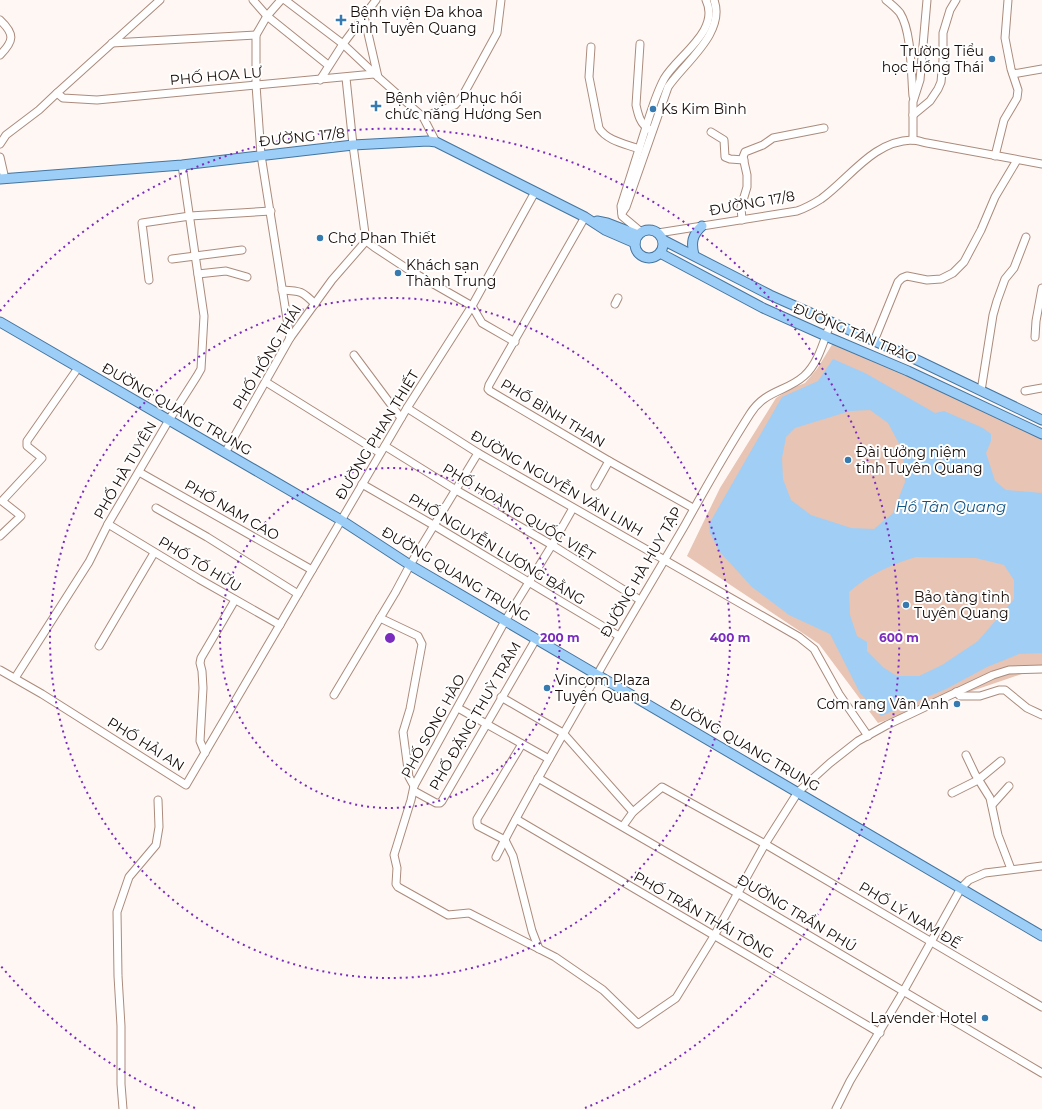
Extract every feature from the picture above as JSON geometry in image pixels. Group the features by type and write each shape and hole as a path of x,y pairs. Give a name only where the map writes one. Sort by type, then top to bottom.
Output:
{"main road":[{"name":"ĐƯỜNG 17/8","path":"3,179 182,165 261,155 353,146 409,141 428,141 436,142 588,219 607,223 638,237"},
{"path":"694,256 692,247 693,237 702,226"},
{"path":"650,230 660,236 662,249 660,253 652,257 643,256 638,252 638,237 650,230"},
{"name":"ĐƯỜNG TÂN TRÀO","path":"660,236 694,256 770,295 874,341 1042,420"},
{"name":"ĐƯỜNG TÂN TRÀO","path":"660,253 763,308 908,371 1042,434"},
{"name":"ĐƯỜNG QUANG TRUNG","path":"0,322 341,520 410,564 505,621 1042,936"}],"street":[{"path":"0,144 6,135 58,95 112,43 160,0"},
{"path":"253,0 267,16 328,65"},
{"path":"281,0 267,16 256,35 256,85 261,155 290,338"},
{"path":"285,0 342,44 423,117 436,142"},
{"path":"320,80 342,44 376,0"},
{"path":"423,117 455,105 462,97 497,33 501,0"},
{"path":"622,213 626,207 649,129 653,106 664,79 704,31 709,9 706,0"},
{"path":"638,237 622,216 621,206 639,149 668,87 673,79 706,41 714,26 716,13 714,0"},
{"path":"886,0 896,7 901,14 910,50 913,102 913,140"},
{"path":"913,102 920,80 927,0"},
{"path":"913,115 930,101 941,82 943,60 942,33 950,10 956,0"},
{"path":"995,156 1004,120 1017,98 1018,90 1008,56 1005,38 1005,19 1008,0"},
{"path":"364,16 376,76"},
{"path":"0,20 10,30 11,37 8,47 0,55"},
{"path":"112,43 256,35"},
{"path":"640,44 636,105 638,115 649,129"},
{"path":"591,47 589,77 599,128 602,134 607,137 639,149"},
{"path":"1013,74 1042,69"},
{"name":"PHỐ HOA LƯ","path":"58,95 63,98 97,100 256,85 376,76"},
{"path":"346,78 353,146 366,240 384,254 472,306 482,323 515,342"},
{"path":"742,220 741,203 747,187 748,175 744,160 745,152 763,145 773,138 824,128"},
{"path":"711,132 724,140 725,157 730,160 744,160"},
{"name":"ĐƯỜNG 17/8","path":"660,236 702,226 797,211 822,198 874,154 899,142 913,140 1042,164"},
{"path":"0,157 3,179"},
{"path":"874,341 898,282 902,278 907,276 927,280 941,279 953,273 964,262 981,230 995,196 1017,160"},
{"name":"PHỐ HÀ TUYÊN","path":"15,678 81,575 108,524 200,369 204,316 182,165"},
{"name":"ĐƯỜNG PHAN THIẾT","path":"241,691 407,408 472,306 535,192"},
{"path":"150,280 142,223 190,216 271,211"},
{"name":"PHỐ BÌNH THAN","path":"588,219 488,389 609,461 693,508"},
{"path":"981,391 995,308 1005,279 1014,268 1026,237"},
{"name":"PHỐ HỒNG THÁI","path":"225,452 290,338 332,280 366,240"},
{"path":"172,259 242,250"},
{"path":"198,274 226,271 247,277"},
{"path":"1035,337 1036,321 1042,288"},
{"path":"282,290 299,291 306,294 315,304"},
{"name":"ĐƯỜNG HÀ HUY TẬP","path":"496,857 563,733 693,508 752,411 766,396 804,376 811,369 817,358 831,322"},
{"path":"354,355 401,418"},
{"path":"0,536 21,516 2,501 42,458 27,446 27,441 78,368"},
{"path":"266,382 380,454"},
{"path":"1025,391 1042,388"},
{"name":"ĐƯỜNG NGUYỄN VĂN LINH","path":"407,408 478,453 800,637 814,649 839,694 868,736"},
{"name":"PHỐ HOÀNG QUỐC VIỆT","path":"385,446 456,490 552,545 640,600"},
{"path":"334,695 410,564 435,526 478,453"},
{"path":"594,486 609,461"},
{"name":"PHỐ NAM CAO","path":"139,472 312,570"},
{"name":"PHỐ NGUYỄN LƯƠNG BẰNG","path":"362,484 619,636"},
{"path":"156,508 208,537 298,594"},
{"name":"PHỐ SONG HÀO","path":"573,508 530,582 505,621 414,788 394,855 397,868 396,884 448,915 469,913 555,957 603,990 638,1024 676,998 714,936"},
{"name":"PHỐ TỐ HỮU","path":"108,524 154,553 280,625"},
{"path":"99,646 154,553"},
{"path":"205,753 200,741 203,677 200,663 201,658 235,600"},
{"path":"380,618 418,636 422,644 413,696 403,732 409,777 414,788"},
{"name":"PHỐ ĐẶNG THUỲ TRÂM","path":"414,788 436,803 440,803 442,801 536,639"},
{"path":"714,936 765,844 798,792 833,761 858,741 887,725 993,674 1020,669 1042,669"},
{"name":"PHỐ HẢI AN","path":"0,670 42,694 186,785 241,691"},
{"path":"956,692 960,696 980,696 999,690 1004,690 1027,708 1042,714"},
{"path":"501,697 563,733 633,812 623,826"},
{"path":"458,708 549,759"},
{"path":"522,744 477,819 477,823 478,826 505,840 513,856 532,931 539,949"},
{"path":"966,755 972,770 988,793 998,835 1011,869"},
{"path":"952,793 978,780 1001,761"},
{"name":"ĐƯỜNG TRẦN PHÚ","path":"538,778 623,826 1042,1073"},
{"path":"992,805 1009,786"},
{"name":"PHỐ LÝ NAM ĐẾ","path":"633,812 662,787 765,844 1042,1007"},
{"path":"123,1109 121,1084 121,1021 118,976 117,912 129,877 156,845 160,827 158,800"},
{"name":"PHỐ TRẦN THÁI TÔNG","path":"516,819 880,1033"},
{"path":"836,1109 850,1081 904,992 961,888 969,880 978,875 1011,869 1042,866"}],"shaded area":[{"path":"833,343 1027,427 1042,436 1042,667 878,723 819,644 687,556 720,488 776,398 790,389 805,383 817,369"}],"water":[{"name":"Hồ Tân Quang","path":"833,359 865,373 935,413 944,411 983,428 991,434 991,441 986,453 995,481 1006,490 1042,493 1042,653 1019,654 987,667 946,689 881,716 860,693 830,634 789,615 752,587 719,551 710,533 709,524 782,397 818,381","holes":["870,410 888,423 903,451 905,482 893,513 874,529 851,528 811,515 791,500 783,479 782,458 786,437 795,428 850,411","916,557 976,558 1004,565 1014,580 1014,599 978,641 942,665 919,676 897,676 884,668 867,651 867,642 857,636 850,615 849,592 864,580 881,571"]}],"place":[{"name":"Bệnh viện Đa khoa tỉnh Tuyên Quang","path":"341,20"},
{"name":"Trường Tiểu học Hồng Thái","path":"992,59"},
{"name":"Bệnh viện Phục hồi chức năng Hương Sen","path":"376,106"},
{"name":"Ks Kim Bình","path":"653,109"},
{"name":"Chợ Phan Thiết","path":"320,238"},
{"name":"Khách sạn Thành Trung","path":"398,273"},
{"name":"Đài tưởng niệm tỉnh Tuyên Quang","path":"848,460"},
{"name":"Bảo tàng tỉnh Tuyên Quang","path":"906,605"},
{"name":"Vincom Plaza Tuyên Quang","path":"547,688"},
{"name":"Cơm rang Vân Anh","path":"957,704"},
{"name":"Lavender Hotel","path":"985,1018"}]}
